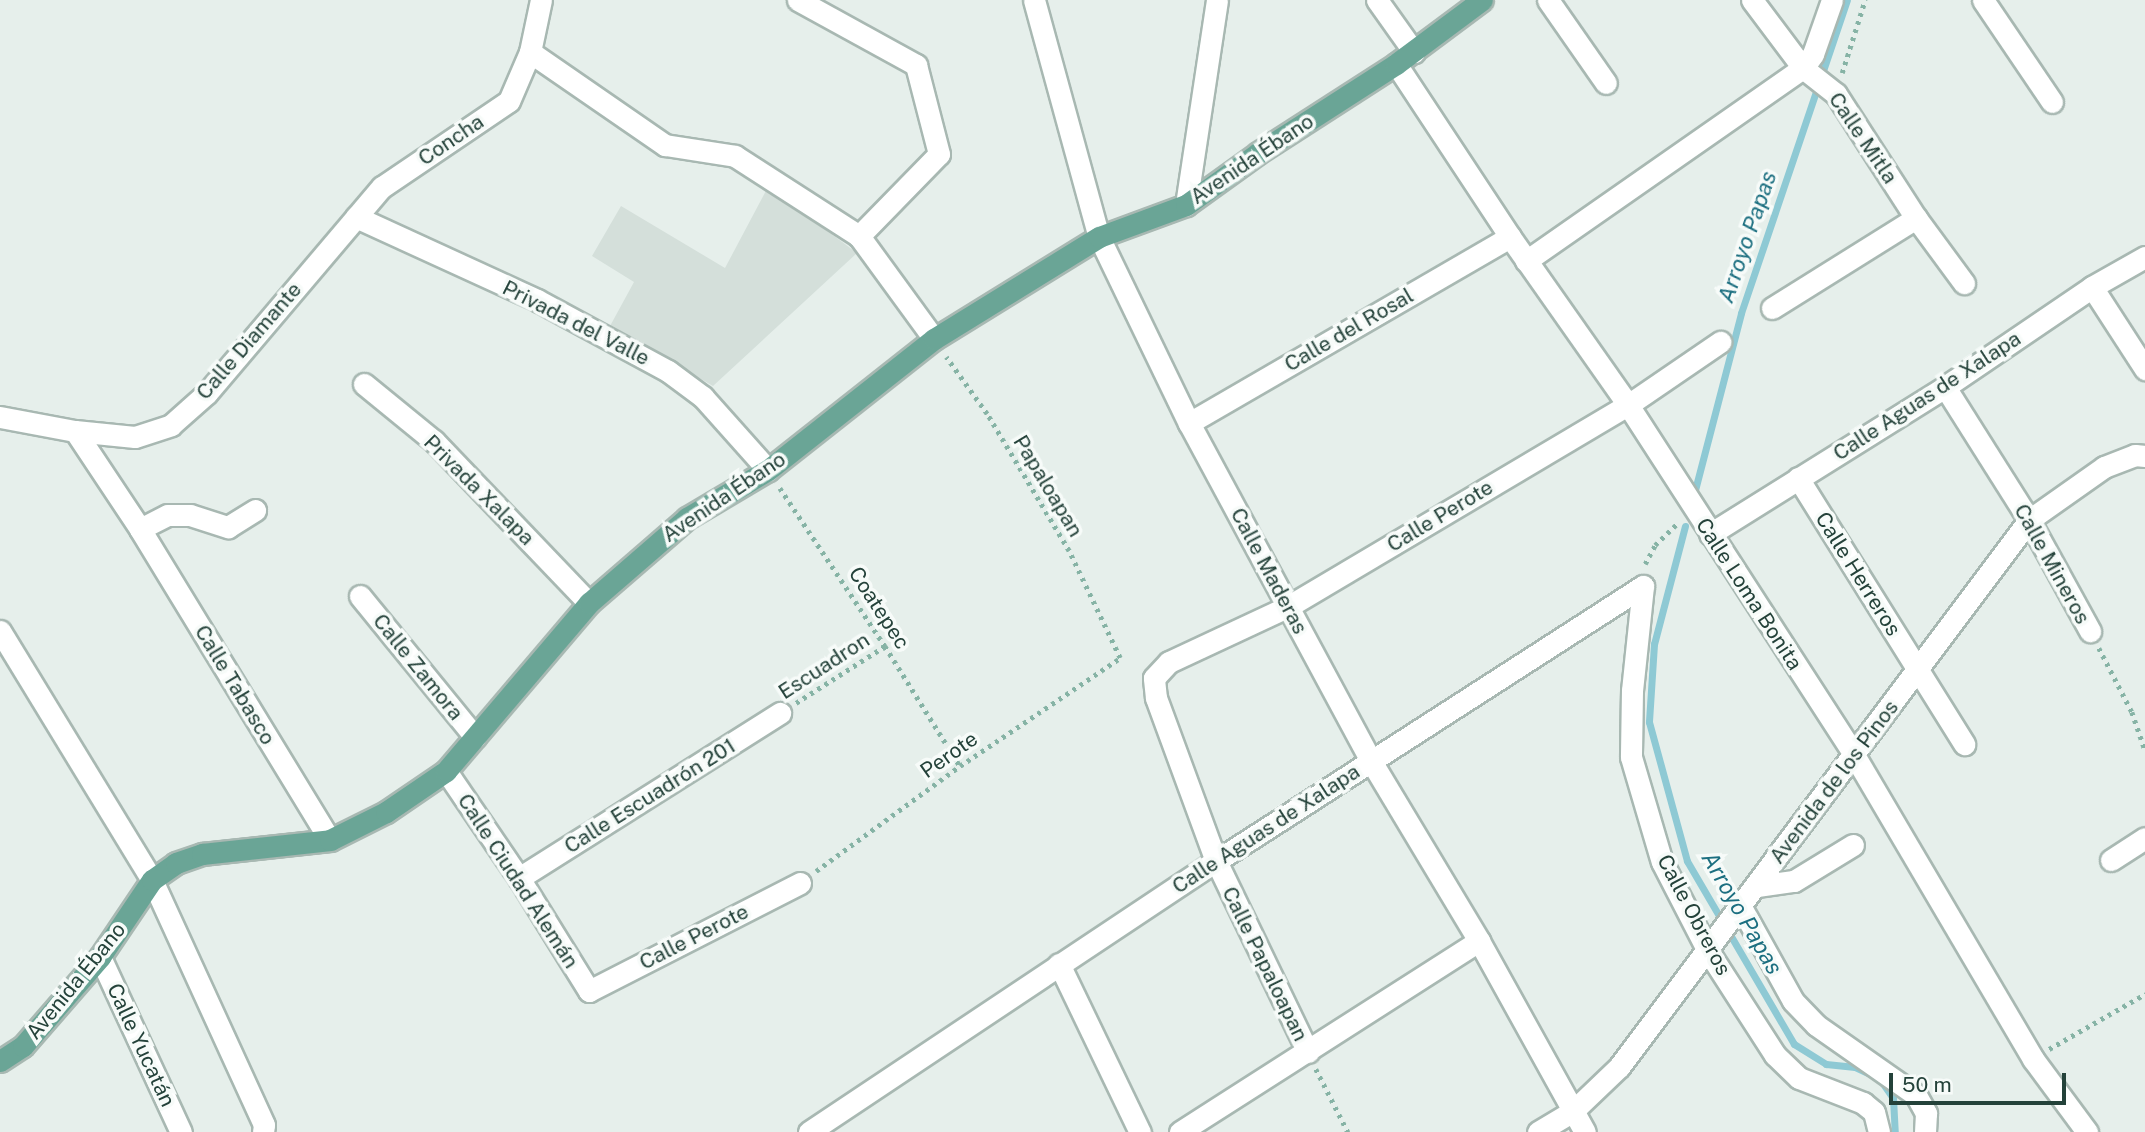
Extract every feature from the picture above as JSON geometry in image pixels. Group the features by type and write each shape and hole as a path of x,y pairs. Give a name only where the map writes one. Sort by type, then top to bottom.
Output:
{"main road":[{"name":"Avenida Ébano","path":"0,1060 23,1046 100,957 152,880 176,863 202,854 330,840 386,812 446,771 589,603 687,518 768,470 934,339 1099,237 1186,205 1258,153 1405,58 1482,0"}],"street":[{"name":"Concha","path":"356,218 382,187 509,101 530,52 541,0"},
{"path":"798,0 916,65 923,90 939,154 859,236"},
{"name":"Calle Maderas","path":"1034,0 1099,237 1189,423 1371,761 1479,941 1585,1132"},
{"path":"1186,205 1217,0"},
{"name":"Calle Loma Bonita","path":"1377,0 1405,58 1510,237 1628,405 1854,755 2033,1059 2087,1132"},
{"path":"1548,0 1606,83"},
{"name":"Calle Mitla","path":"1752,0 1820,81 1964,284"},
{"path":"1527,261 1820,81 1813,54 1832,0"},
{"path":"1983,0 2052,102"},
{"path":"530,52 665,145 735,156 859,236 934,339"},
{"name":"Calle Diamante","path":"0,417 75,431 135,437 171,425 207,393 356,218"},
{"name":"Privada del Valle","path":"356,218 537,300 668,371 704,397 768,470"},
{"path":"1772,308 1916,218"},
{"name":"Calle del Rosal","path":"1189,423 1510,237"},
{"name":"Calle Aguas de Xalapa","path":"1710,534 1945,387 2092,287 2145,257"},
{"path":"2092,287 2145,369"},
{"name":"Calle Perote","path":"1154,678 1169,662 1289,606 1628,405 1720,342"},
{"name":"Privada Xalapa","path":"364,384 434,442 589,603"},
{"name":"Calle Mineros","path":"1945,387 2029,520 2090,631"},
{"name":"Calle Tabasco","path":"75,431 140,529 330,840"},
{"name":"Avenida de los Pinos","path":"1538,1132 1573,1111 1619,1067 2029,520 2104,467 2135,455 2145,456"},
{"name":"Calle Herreros","path":"1798,478 1964,744"},
{"path":"140,529 168,515 190,515 228,527 255,510"},
{"name":"Calle Aguas de Xalapa","path":"809,1132 1216,861 1643,586"},
{"name":"Calle Obreros","path":"1643,586 1632,690 1631,757 1662,862 1775,1055 1800,1077 1863,1103 1874,1112 1879,1132"},
{"name":"Calle Zamora","path":"360,596 475,737"},
{"path":"1,634 152,880 264,1129"},
{"name":"Calle Papaloapan","path":"1154,678 1156,698 1216,861 1308,1052"},
{"name":"Calle Escuadrón 201","path":"519,878 780,713"},
{"name":"Calle Ciudad Alemán","path":"446,771 519,878 589,992"},
{"path":"2112,860 2145,838"},
{"path":"1757,886 1794,881 1853,845"},
{"name":"Calle Perote","path":"589,992 800,883"},
{"path":"1736,913 1793,1001 1815,1026 1916,1095 1926,1113 1925,1132"},
{"path":"1180,1132 1479,941"},
{"name":"Calle Yucatán","path":"100,957 181,1132"},
{"path":"1059,964 1140,1132"}],"path":[{"path":"1820,81 1865,0"},
{"name":"Papaloapan","path":"934,339 987,414 1069,551 1120,658"},
{"name":"Coatepec","path":"768,470 885,646 960,766"},
{"path":"1643,586 1644,566 1655,545 1676,528 1689,501"},
{"name":"Calle Mineros","path":"2090,631 2132,712 2145,749"},
{"name":"Escuadron","path":"780,713 885,646"},
{"name":"Perote","path":"800,883 960,766 1120,658"},
{"path":"2033,1059 2145,994"},
{"path":"1308,1052 1348,1132"}],"shaded area":[{"path":"768,187 857,253 713,386 610,326 634,282 592,256 621,206 725,268"}],"waterway":[{"name":"Arroyo Papas","path":"1695,490 1741,313 1847,0"},
{"name":"Arroyo Papas","path":"1685,526 1654,644 1649,722 1687,861 1794,1044 1826,1064 1855,1067 1879,1078 1893,1098 1895,1132"}]}
